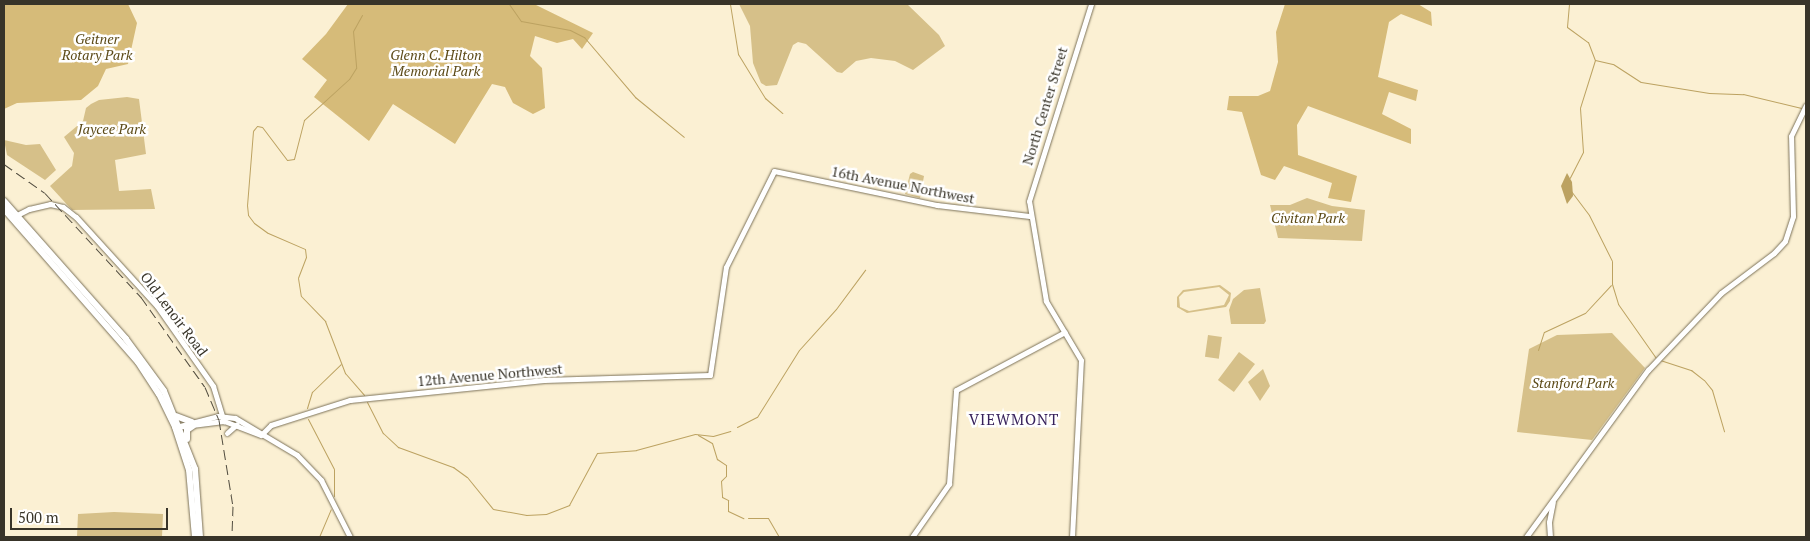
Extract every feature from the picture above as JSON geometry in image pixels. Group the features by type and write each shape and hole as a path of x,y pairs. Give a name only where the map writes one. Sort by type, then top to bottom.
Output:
{"highway":[{"path":"4,201 14,217 138,362 179,427 188,445"},
{"path":"4,209 14,217 143,360 176,416 190,475 195,537"},
{"path":"176,416 193,424 186,433 198,492 200,537"}],"main road":[{"name":"North Center Street","path":"1072,537 1082,377 1081,360 1045,298 1029,216 1033,183 1091,4"},
{"path":"1526,537 1658,359 1725,290 1774,253 1785,241 1794,216 1790,143 1795,123 1806,105"},
{"name":"16th Avenue Northwest","path":"710,376 726,267 774,171 936,205 1029,216"},
{"name":"Old Lenoir Road","path":"14,217 43,205 60,206 76,217 150,296 212,386 224,419"},
{"path":"912,537 949,484 956,390 1065,332"},
{"name":"12th Avenue Northwest","path":"254,428 277,423 333,404 357,400 588,377 710,376"},
{"path":"224,419 240,424 297,455 314,470 350,537"},
{"path":"179,427 224,419 240,420 254,428 262,436"},
{"name":"12th Avenue Northwest","path":"262,436 277,423"},
{"path":"227,433 232,426 240,424"},
{"path":"1550,537 1549,522 1553,502"}],"green space":[{"name":"Geitner Rotary Park","path":"4,4 128,4 137,23 128,64 106,69 98,86 81,100 17,103 4,109"},
{"name":"Glenn C. Hilton Memorial Park","path":"348,4 534,4 593,33 582,49 573,39 557,43 535,36 530,56 542,68 545,108 533,114 513,103 505,87 492,84 455,144 393,104 369,141 314,97 327,80 302,59 326,34"},
{"path":"739,4 907,4 939,35 945,46 913,70 895,61 871,58 856,61 842,73 837,72 806,44 798,42 793,45 777,85 766,86 761,83 753,63 750,26"},
{"path":"1285,4 1418,4 1431,12 1432,26 1401,14 1389,22 1378,77 1418,90 1416,101 1389,92 1382,114 1411,129 1411,144 1308,106 1297,125 1298,155 1357,176 1351,202 1328,198 1332,183 1284,166 1275,180 1261,175 1242,112 1227,110 1229,96 1258,96 1270,91 1278,62 1276,32"},
{"name":"Jaycee Park","path":"127,97 139,99 146,154 115,160 119,191 151,189 155,209 72,210 50,186 72,166 74,153 64,137 83,121 86,108 91,104 99,100"},
{"path":"4,140 26,145 40,144 56,170 45,180 7,155"},
{"path":"913,172 924,176 920,198 905,194 910,174"},
{"name":"Civitan Park","path":"1307,198 1332,206 1365,210 1362,241 1278,238 1270,205 1290,205"},
{"path":"1220,285 1231,293 1230,301 1226,307 1187,313 1177,307 1177,297 1183,290","holes":["1219,287 1229,295 1224,305 1189,311 1180,307 1179,297 1184,292"]},
{"path":"1260,288 1266,321 1264,324 1231,324 1229,310 1233,299 1244,290"},
{"name":"Stanford Park","path":"1612,333 1645,368 1592,440 1517,432 1529,349 1557,335"},
{"path":"1208,335 1222,337 1219,359 1205,357"},
{"path":"1239,352 1255,364 1234,392 1218,380"},
{"path":"1263,369 1270,386 1260,401 1248,382"},
{"path":"114,512 163,514 162,537 77,537 78,514"}],"shaded area":[{"path":"1567,173 1572,182 1573,196 1567,204 1561,186"}],"waterway":[{"path":"509,4 521,21 570,30 584,37 635,97 684,137"},
{"path":"730,4 738,54 765,98 782,113"},
{"path":"1569,4 1567,27 1588,42 1595,60 1580,108 1583,152 1570,178"},
{"path":"362,15 353,31 356,68 349,79 304,120 294,159 287,160 262,127 257,126 253,131 247,205 248,215 254,223 268,233 305,249 306,257 298,278 301,296 325,321 345,373 364,395"},
{"path":"1595,60 1613,64 1641,82 1709,93 1743,94 1801,108"},
{"path":"1571,191 1589,215 1612,261 1612,284 1618,304 1656,358"},
{"path":"737,427 757,417 799,350 836,309 865,270"},
{"path":"1538,350 1544,332 1585,313 1611,285"},
{"path":"1660,360 1691,370 1704,380 1712,390 1724,431"},
{"path":"307,408 312,392 341,364"},
{"path":"367,402 383,433 398,447 453,467 467,477 493,509 526,515 546,514 569,505 597,453 636,450 695,434 713,436 730,431"},
{"path":"308,419 334,469 334,496"},
{"path":"698,435 712,443 717,459 726,465 726,476 721,481 722,497 728,500 728,511 743,518"},
{"path":"319,537 331,509"},
{"path":"748,518 768,518 779,537"}],"railway":[{"path":"4,164 45,193 141,297 205,387 219,420 233,506 232,537"}],"district":[{"name":"VIEWMONT","path":"1014,420"}]}
